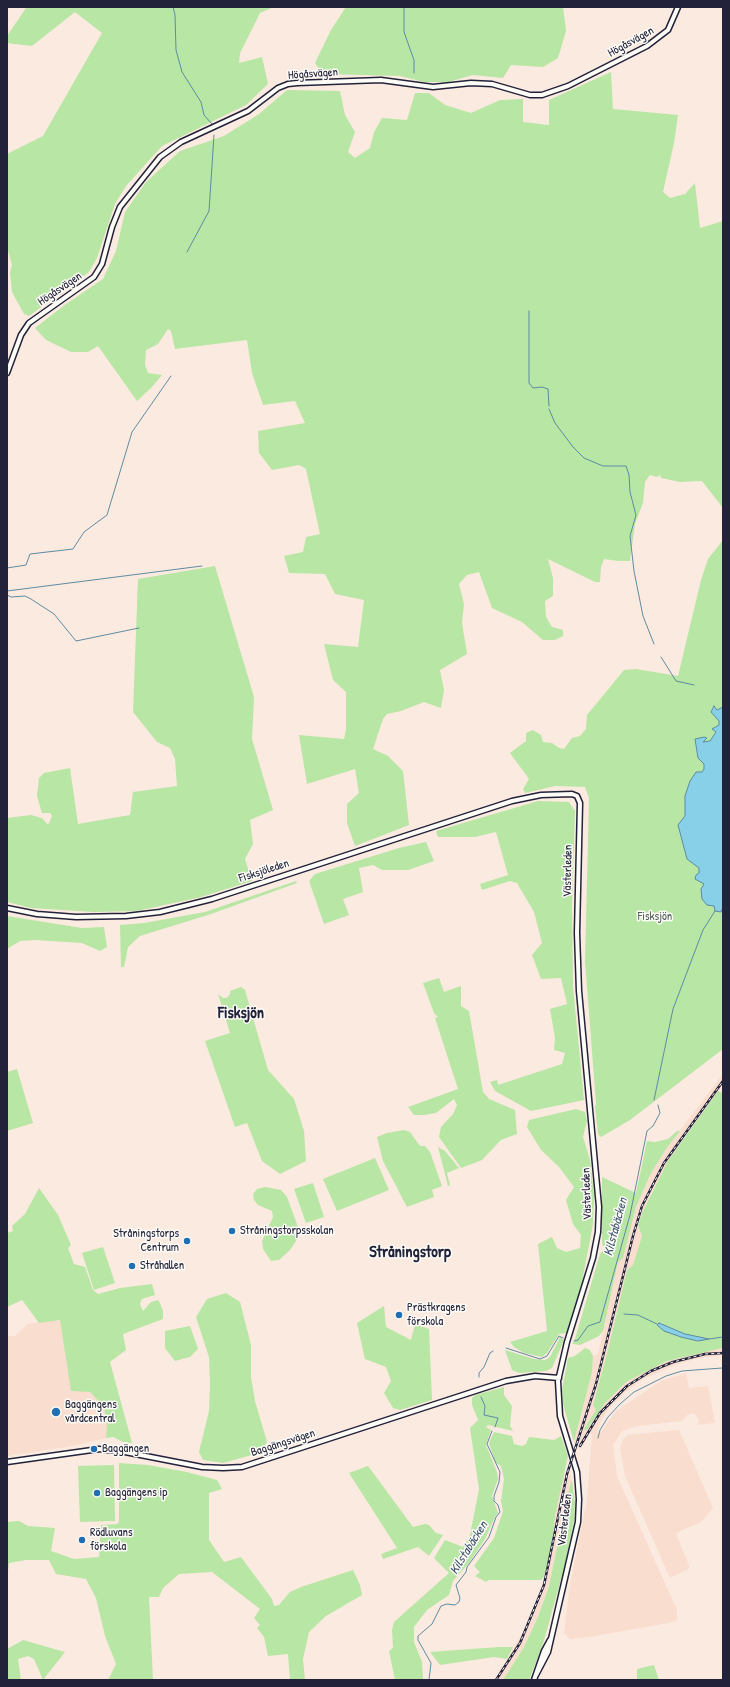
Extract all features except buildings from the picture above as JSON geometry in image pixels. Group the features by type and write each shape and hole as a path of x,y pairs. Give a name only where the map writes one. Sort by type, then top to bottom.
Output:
{"street":[{"name":"Högåsvägen","path":"7,373 21,335 29,323 94,277 102,264 112,227 120,207 160,157 181,142 248,111 278,88 292,84 381,80 433,87 471,83 492,84 530,95 542,96 568,86 656,40 668,30 678,7"},
{"name":"Västerleden","path":"520,799 541,795 572,794 577,796 580,804 577,914 578,975 599,1207 593,1258 567,1342 559,1378 558,1404 576,1463 579,1499 578,1522 548,1652 535,1678"},
{"name":"Fisksjöleden","path":"7,908 53,916 97,918 137,915 176,908 520,799"},
{"name":"Baggängsvägen","path":"7,1462 99,1449 125,1452 202,1467 237,1467 262,1461 506,1381 535,1376 559,1378"}],"shaded area":[{"path":"723,1074 723,1085 684,1137 650,1195 638,1225 642,1236 633,1265 627,1270 593,1405 596,1410 584,1429 586,1430 605,1403 626,1382 667,1361 723,1348 723,1355 695,1359 677,1364 643,1379 624,1393 609,1408 600,1423 597,1433 600,1433 616,1411 661,1381 686,1373 689,1388 708,1386 715,1423 697,1425 699,1421 697,1416 693,1413 688,1414 682,1421 637,1426 622,1431 613,1445 617,1476 677,1610 677,1620 674,1622 570,1639 564,1633 570,1585 587,1500 592,1435 590,1433 583,1445 574,1442 592,1372 593,1356 598,1354 618,1262 636,1207 650,1175 666,1149"},
{"path":"61,1320 71,1390 90,1392 104,1407 107,1426 106,1438 73,1446 7,1456 7,1336 15,1336 27,1324"},
{"path":"679,1430 713,1508 701,1522 676,1534 690,1568 670,1578 625,1476 620,1448 622,1441 627,1435"},
{"path":"563,1474 571,1476 571,1481 549,1586 538,1617 524,1647 503,1680 495,1680 525,1629 542,1586 553,1539 555,1516"}],"green space":[{"path":"24,7 274,7 260,13 240,53 239,63 262,57 268,84 246,105 162,146 126,186 115,204 97,258 89,272 29,316 24,314 12,292 10,272 12,265 7,247 7,154 43,136 102,33 75,12 32,46 7,43 7,36 26,8"},
{"path":"346,7 563,7 566,31 558,58 543,67 511,65 503,78 473,75 448,82 424,82 400,76 322,74 315,63 331,30"},
{"path":"611,72 613,109 678,115 674,143 663,192 670,198 685,194 695,183 700,228 723,221 723,508 702,481 680,482 661,478 660,475 657,477 650,475 645,482 643,503 635,524 630,561 604,559 601,567 600,582 595,582 548,559 553,578 553,596 545,601 546,617 552,627 563,630 563,636 555,640 543,640 522,622 492,608 479,572 467,575 459,584 464,604 462,623 467,654 440,670 444,690 441,708 424,702 401,711 387,714 383,719 373,749 388,756 403,771 409,825 355,846 347,823 347,804 359,793 355,769 307,784 299,735 344,739 346,729 346,692 333,680 324,644 358,647 364,600 335,594 325,574 289,573 284,556 303,552 306,537 320,534 306,469 299,465 272,470 259,453 258,431 305,423 295,401 263,405 252,373 247,340 175,349 171,331 168,329 158,344 146,350 145,365 148,373 162,375 137,401 98,346 88,352 71,352 46,340 35,328 66,304 103,279 116,251 125,212 146,182 180,151 224,136 259,114 287,90 340,91 345,115 355,132 348,152 355,158 370,148 374,132 382,118 407,120 415,93 429,93 445,105 471,113 500,100 523,99 523,122 549,125 549,100"},
{"name":"Fisksjön","path":"723,540 723,1049 630,1120 601,1137 598,1134 595,1107 596,1103 585,962 589,798 585,787 555,786 525,793 523,789 529,779 510,753 526,741 526,733 533,730 541,735 543,742 552,743 559,748 564,749 572,738 580,736 586,729 587,715 624,670 636,669 678,676 701,580 708,559"},
{"path":"215,566 254,697 252,739 273,810 250,820 253,844 245,859 252,881 201,897 137,911 94,912 31,908 7,902 7,818 31,815 42,818 48,825 52,816 50,813 42,813 37,796 39,778 44,773 70,768 78,824 130,815 133,792 177,786 175,759 170,748 157,742 133,712 138,579"},
{"path":"538,801 569,802 575,811 572,906 573,987 584,1100 531,1111 495,1091 490,1082 497,1080 498,1085 562,1064 565,1053 554,1050 555,1038 550,1009 567,1004 561,978 541,979 532,955 542,943 534,912 517,883 510,881 482,890 480,884 508,875 496,832 475,837 438,837 436,831"},
{"path":"426,842 434,861 408,870 382,870 373,865 359,868 363,892 343,899 349,915 324,924 309,881 315,874 399,848"},
{"path":"296,881 297,883 211,914 140,936 128,947 124,967 121,967 120,925 144,923 205,912"},
{"path":"7,916 82,928 104,927 107,947 100,951 82,943 35,940 20,941 7,949"},
{"path":"439,978 444,992 461,986 461,1006 469,1011 483,1092 489,1099 515,1110 517,1134 501,1140 482,1160 461,1168 439,1137 441,1127 453,1114 457,1105 454,1099 436,1113 414,1115 408,1107 458,1089 435,1018 438,1017 434,1013 423,983"},
{"path":"241,987 245,990 268,1070 294,1099 304,1131 306,1161 280,1174 262,1161 247,1123 235,1127 205,1041 230,1033 218,994 223,998 227,998 230,991"},
{"path":"17,1069 33,1123 7,1131 7,1072"},
{"path":"718,1091 723,1093 723,1348 667,1361 626,1382 605,1403 586,1431 584,1429 596,1410 593,1405 627,1270 633,1265 642,1236 638,1225 643,1211 668,1161"},
{"path":"576,1109 585,1112 587,1121 583,1137 590,1160 594,1194 593,1224 582,1282 567,1333 559,1334 547,1353 542,1357 524,1353 514,1347 510,1342 547,1331 538,1244 552,1237 557,1248 566,1252 580,1248 581,1235 573,1224 566,1200 574,1187 559,1167 541,1150 527,1127 529,1120"},
{"path":"404,1130 410,1132 420,1146 425,1146 430,1152 442,1186 432,1190 434,1197 407,1207 383,1161 377,1137 387,1133"},
{"path":"677,1131 680,1131 666,1149 650,1175 636,1207 623,1258 618,1262 603,1331 599,1336 580,1345 572,1344 574,1342 600,1254 605,1248 602,1244 602,1177 636,1193 647,1141 655,1142 668,1139"},
{"path":"438,1147 445,1151 459,1168 447,1173 450,1185 448,1186"},
{"path":"375,1158 389,1190 337,1211 323,1179"},
{"path":"313,1183 324,1217 306,1223 294,1189"},
{"path":"265,1187 281,1190 287,1197 298,1227 298,1238 290,1250 279,1260 271,1261 263,1249 262,1241 273,1217 272,1211 258,1205 254,1200 253,1194 257,1189"},
{"path":"39,1188 58,1215 71,1245 68,1248 74,1264 85,1267 93,1290 98,1294 120,1288 152,1284 155,1295 142,1299 140,1303 141,1307 143,1311 151,1302 158,1300 163,1311 163,1319 123,1334 126,1350 110,1362 132,1443 123,1442 113,1437 106,1438 107,1426 104,1407 90,1392 71,1391 60,1320 39,1323 22,1300 7,1307 7,1233 13,1231 12,1226 25,1214"},
{"path":"103,1247 115,1283 94,1290 82,1253"},
{"path":"226,1293 240,1302 251,1345 251,1377 255,1401 267,1442 259,1453 223,1463 203,1460 199,1452 209,1411 210,1384 209,1357 196,1317 207,1299"},
{"path":"384,1306 386,1327 411,1340 415,1324 429,1329 432,1400 400,1410 393,1408 384,1393 391,1381 386,1367 365,1359 357,1323"},
{"path":"190,1326 198,1349 190,1357 175,1361 165,1348 165,1331"},
{"path":"560,1337 564,1340 552,1368 546,1371 519,1373 512,1370 505,1350 534,1359 545,1360 550,1357"},
{"path":"585,1348 590,1350 593,1356 592,1372 574,1442 563,1404 562,1390 568,1358 575,1356"},
{"path":"504,1387 504,1395 512,1406 510,1426 513,1431 488,1425 486,1427 491,1430 486,1445 497,1472 498,1479 492,1496 498,1513 485,1539 469,1563 453,1581 449,1595 427,1610 414,1627 414,1642 422,1662 423,1680 395,1680 389,1651 393,1648 392,1630 394,1622 449,1573 434,1558 445,1540 463,1547 470,1535 479,1489 470,1428 478,1420 472,1405 472,1398 475,1395"},
{"path":"494,1432 512,1436 514,1444 522,1446 526,1444 529,1437 554,1440 561,1436 568,1456 555,1516 553,1539 544,1577 541,1580 489,1580 486,1582 475,1576 480,1572 474,1566 494,1538 503,1511 501,1501 504,1479 501,1466 495,1462 489,1443"},
{"path":"119,1463 148,1465 187,1472 217,1480 222,1489 209,1493 209,1540 224,1562 241,1557 272,1599 274,1606 279,1605 290,1592 353,1570 360,1585 362,1595 326,1616 309,1632 303,1659 305,1680 290,1680 288,1654 268,1656 264,1637 257,1628 260,1625 254,1618 260,1609 212,1572 179,1574 163,1588 159,1597 149,1597 153,1680 108,1680 116,1664 105,1636 96,1598 86,1579 56,1574 49,1560 26,1560 9,1563 7,1579 7,1522 19,1521 28,1526 55,1528 51,1551 74,1559 99,1557 101,1525 117,1524 119,1522"},
{"name":"Baggängens ip","path":"114,1465 115,1521 80,1522 78,1466"},
{"path":"368,1466 413,1527 425,1524 429,1525 436,1533 443,1535 429,1556 418,1547 383,1559 381,1554 397,1548 349,1473"},
{"path":"572,1480 575,1504 574,1521 566,1561 543,1644 529,1680 503,1680 524,1647 538,1617 549,1586"},
{"path":"23,1640 65,1652 43,1680 34,1659 28,1656 18,1659 21,1680 7,1680 7,1649"},
{"path":"513,1647 507,1659 494,1657 440,1665 430,1652"},
{"path":"654,1665 659,1680 637,1680 637,1669"}],"water":[{"name":"Fisksjön","path":"714,706 717,710 723,707 723,908 721,912 715,911 714,906 707,905 702,899 701,889 704,884 695,879 696,875 699,873 699,868 687,859 678,825 685,816 685,796 690,781 696,772 702,772 704,769 704,764 698,758 695,739 704,737 707,738 703,742 710,741 716,732 712,729 719,725 719,721 711,712"},
{"path":"659,1323 685,1334 709,1339 698,1341 681,1337 664,1331 657,1325"}],"waterway":[{"path":"173,7 175,15 176,50 182,72 201,102 204,115 212,124"},
{"path":"404,7 404,32 414,60 414,73"},
{"path":"187,252 209,211 214,135"},
{"path":"529,311 529,383 533,388 542,387 548,389 549,406"},
{"path":"7,568 26,565 30,554 73,549 84,532 107,515 132,432 171,376"},
{"path":"549,409 555,423 573,447 584,458 603,466 626,466 629,475 630,492 636,515 630,536 634,571 643,616 654,644"},
{"path":"7,591 202,566"},
{"path":"7,595 11,597 25,596 54,614 76,641 139,628"},
{"path":"661,657 676,681 694,685"},
{"name":"Kilstabäcken","path":"654,1100 673,1009 703,930 715,911"},
{"name":"Kilstabäcken","path":"574,1341 578,1340 588,1326 600,1322 630,1215 647,1131 653,1126 660,1113 658,1105"},
{"path":"624,1314 638,1315 657,1324"},
{"name":"Kilstabäcken","path":"506,1348 540,1359 547,1356 559,1336 563,1338"},
{"path":"709,1339 723,1337"},
{"name":"Kilstabäcken","path":"479,1377 479,1373 484,1367 490,1353 493,1351"},
{"path":"598,1438 600,1430 608,1417 634,1392 666,1376 682,1371 722,1368"},
{"name":"Kilstabäcken","path":"481,1397 485,1406 484,1415 498,1418 495,1427"},
{"name":"Kilstabäcken","path":"429,1680 431,1663 418,1640 418,1636 432,1624 441,1606 447,1604 455,1605 459,1602 460,1598 456,1585 489,1537 496,1517 500,1512 498,1505 494,1501 500,1472 487,1444 492,1431"}],"railway":[{"path":"496,1680 520,1643 544,1585 567,1474 596,1384 633,1236 642,1206 664,1163 723,1081"},
{"path":"580,1446 600,1413 627,1386 651,1371 673,1362 705,1354 723,1353"}],"place":[{"name":"Stråningstorpsskolan","path":"232,1231"},
{"name":"Stråningstorps Centrum","path":"187,1241"},
{"name":"Stråhallen","path":"132,1266"},
{"name":"Prästkragens förskola","path":"399,1315"},
{"name":"Baggängens vårdcentral","path":"56,1412"},
{"name":"Baggängen","path":"94,1449"},
{"name":"Baggängens ip","path":"97,1493"},
{"name":"Rödluvans förskola","path":"82,1540"}],"district":[{"name":"Fisksjön","path":"241,1014"},
{"name":"Stråningstorp","path":"410,1253"}]}
